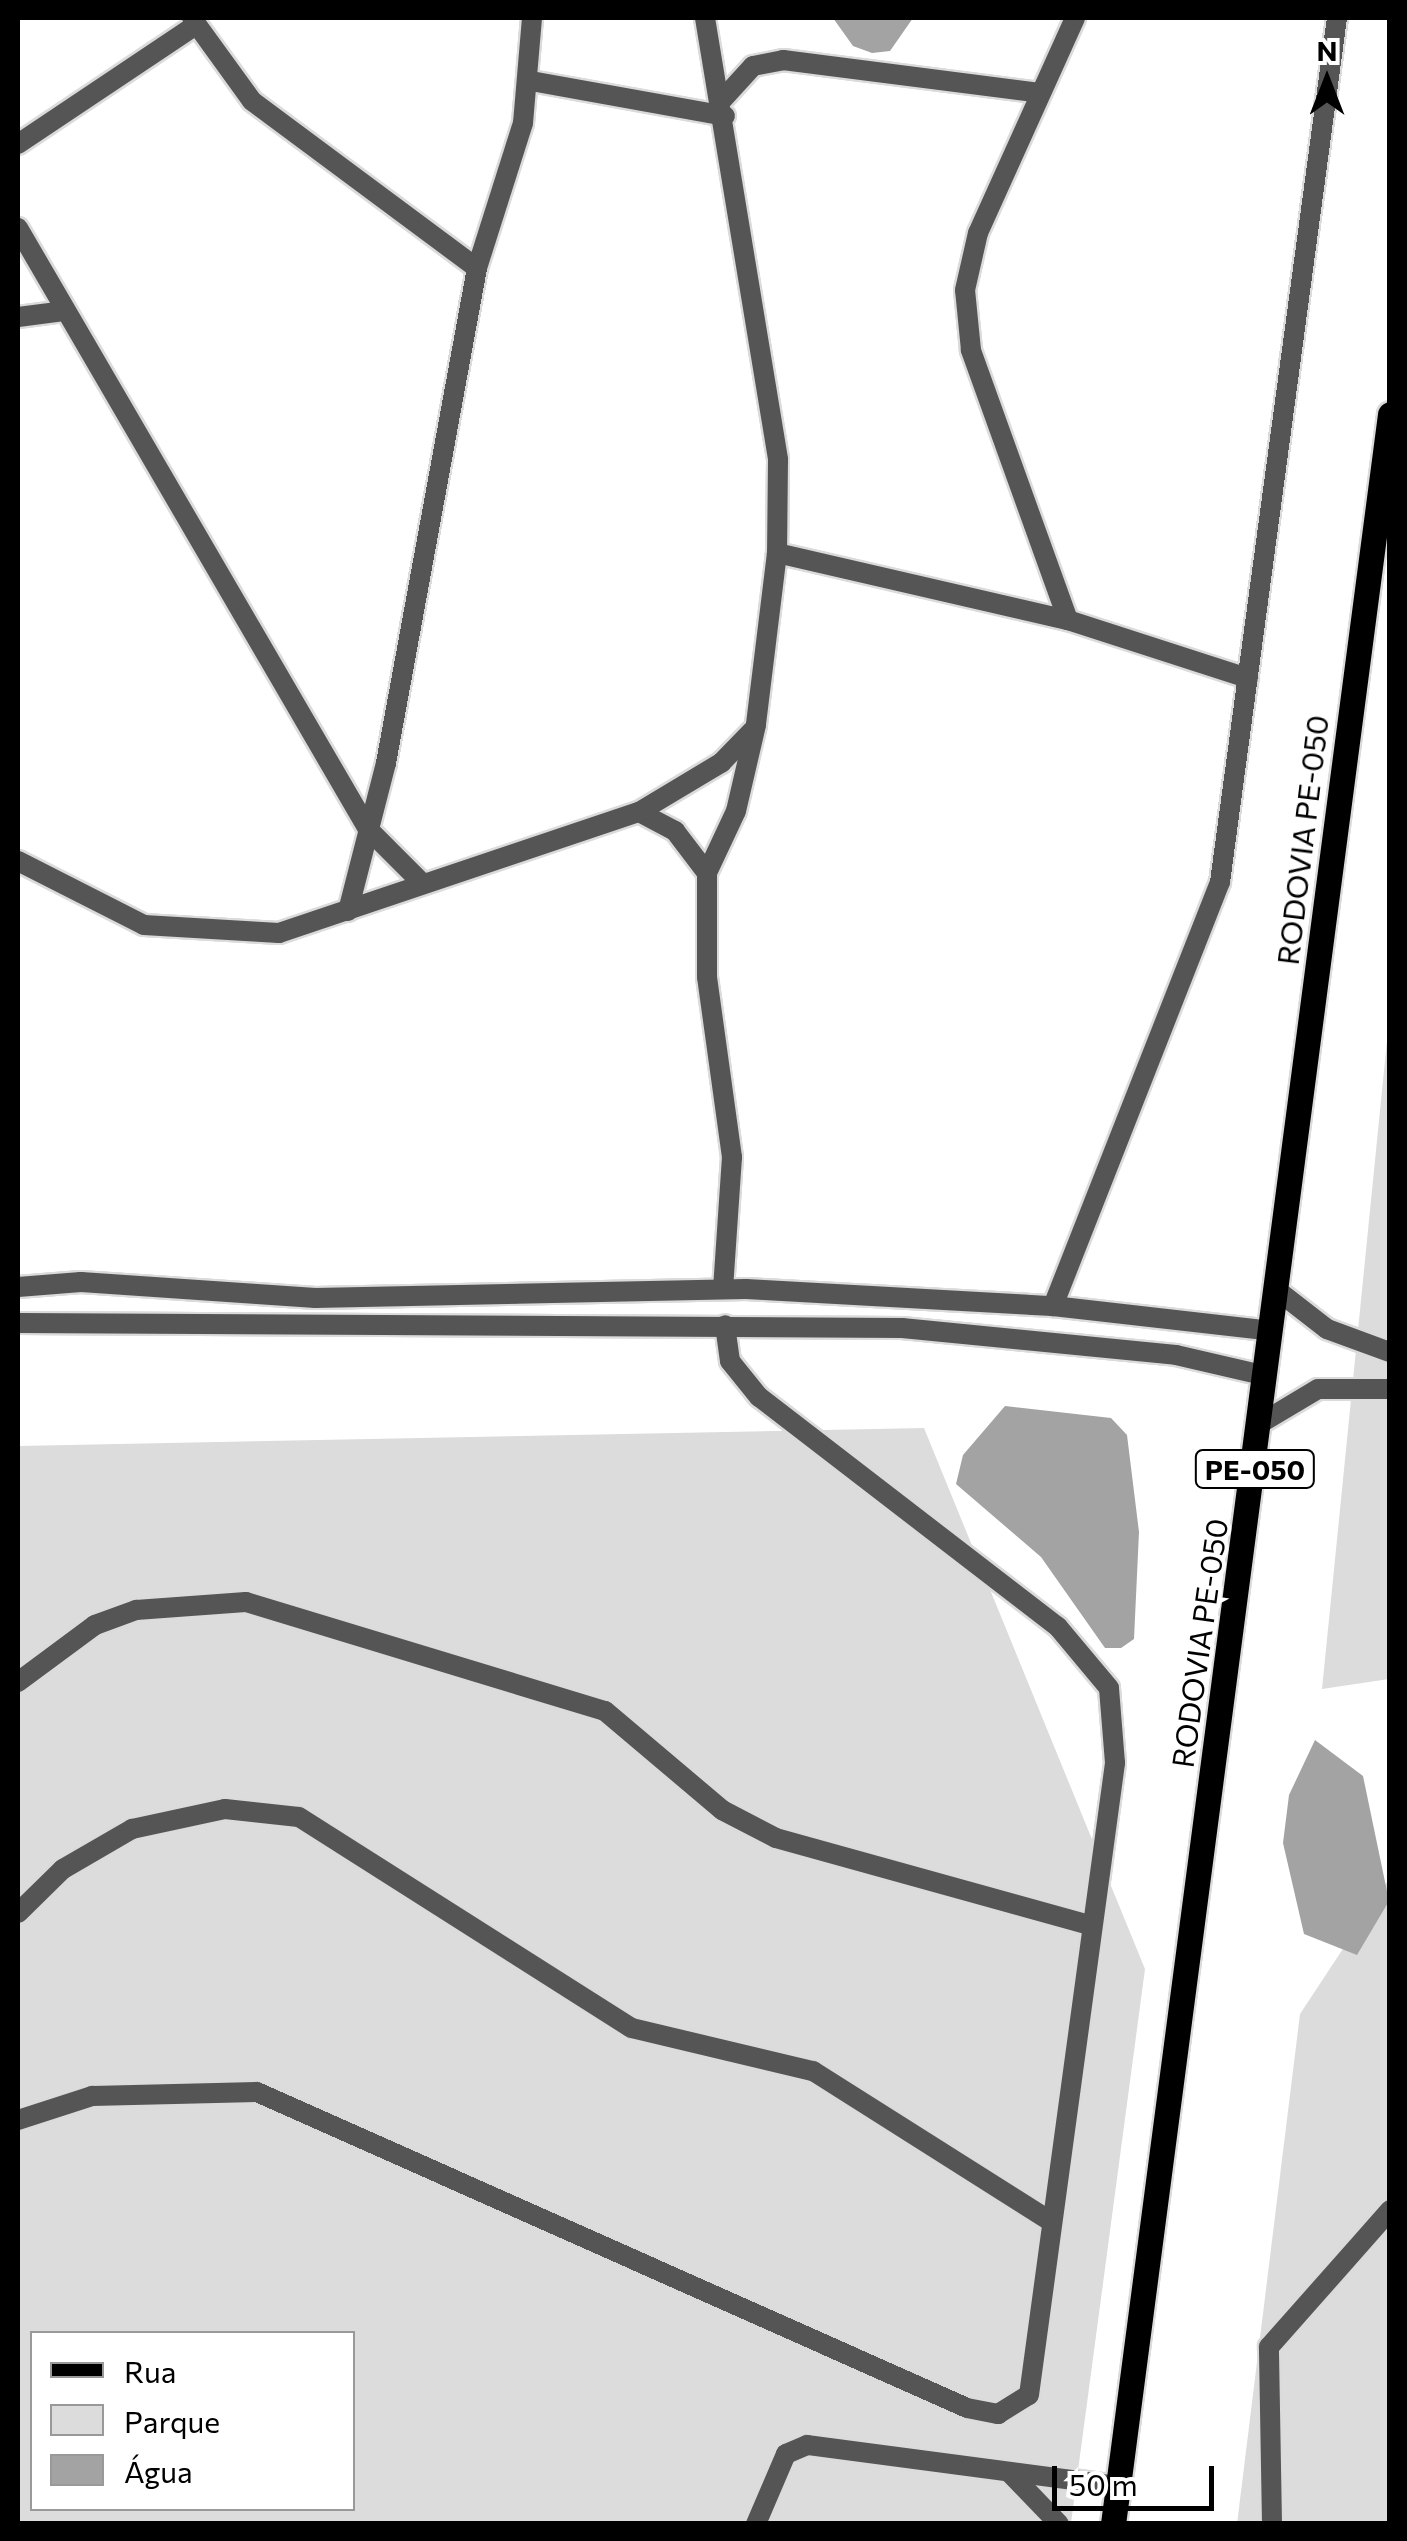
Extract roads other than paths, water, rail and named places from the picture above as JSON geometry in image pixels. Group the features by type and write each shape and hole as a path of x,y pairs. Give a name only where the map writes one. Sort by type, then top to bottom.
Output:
{"main road":[{"name":"RODOVIA PE-050","path":"1113,2524 1261,1424 1390,414"}],"street":[{"path":"348,911 368,829 476,268 531,81 532,18"},
{"path":"703,1326 713,1289 732,1157 707,977 707,873 736,811 756,725 777,553 778,460 706,18"},
{"path":"1068,620 1014,486 966,316 978,233 1074,18"},
{"path":"1053,1306 1206,930 1230,832 1337,18"},
{"path":"18,144 193,22 252,101 476,268"},
{"path":"723,108 752,66 783,60 1040,93"},
{"path":"531,81 723,108"},
{"path":"18,228 368,829 421,882"},
{"path":"18,317 64,311"},
{"path":"777,553 1068,620 1248,678"},
{"path":"18,861 173,931 279,933 421,882 639,812 721,763 756,725"},
{"path":"639,812 675,831 707,873"},
{"path":"18,1287 81,1282 315,1298 746,1289 1053,1306 1272,1331"},
{"path":"18,2120 92,2096 256,2092 998,2414 1029,2395 1049,2220 1116,1763 1115,1716 1101,1672 1058,1627 759,1397 730,1362 746,1289"},
{"path":"1278,1290 1380,1351 1364,1388"},
{"path":"1084,1344 1089,1310"},
{"path":"1176,1355 1181,1320"},
{"path":"18,1323 736,1325 1084,1344 1176,1355 1266,1376"},
{"path":"1261,1424 1318,1389 1390,1388"},
{"path":"18,1682 95,1625 136,1610 246,1602 605,1711 722,1810 776,1838 1090,1926"},
{"path":"18,1913 63,1869 132,1829 225,1809 298,1817 632,2028 813,2071 1049,2220"},
{"path":"1272,2524 1269,2348 1390,2210"},
{"path":"756,2524 786,2454 807,2445 1118,2486"},
{"path":"1007,2470 1059,2524"}],"water":[{"path":"833,18 913,18 890,51 872,53 853,46"},
{"path":"1005,1406 1111,1418 1127,1435 1139,1532 1134,1639 1121,1648 1105,1648 1041,1557 956,1484 963,1455"},
{"path":"1315,1740 1363,1776 1389,1901 1357,1955 1304,1934 1283,1843 1289,1795"}]}
